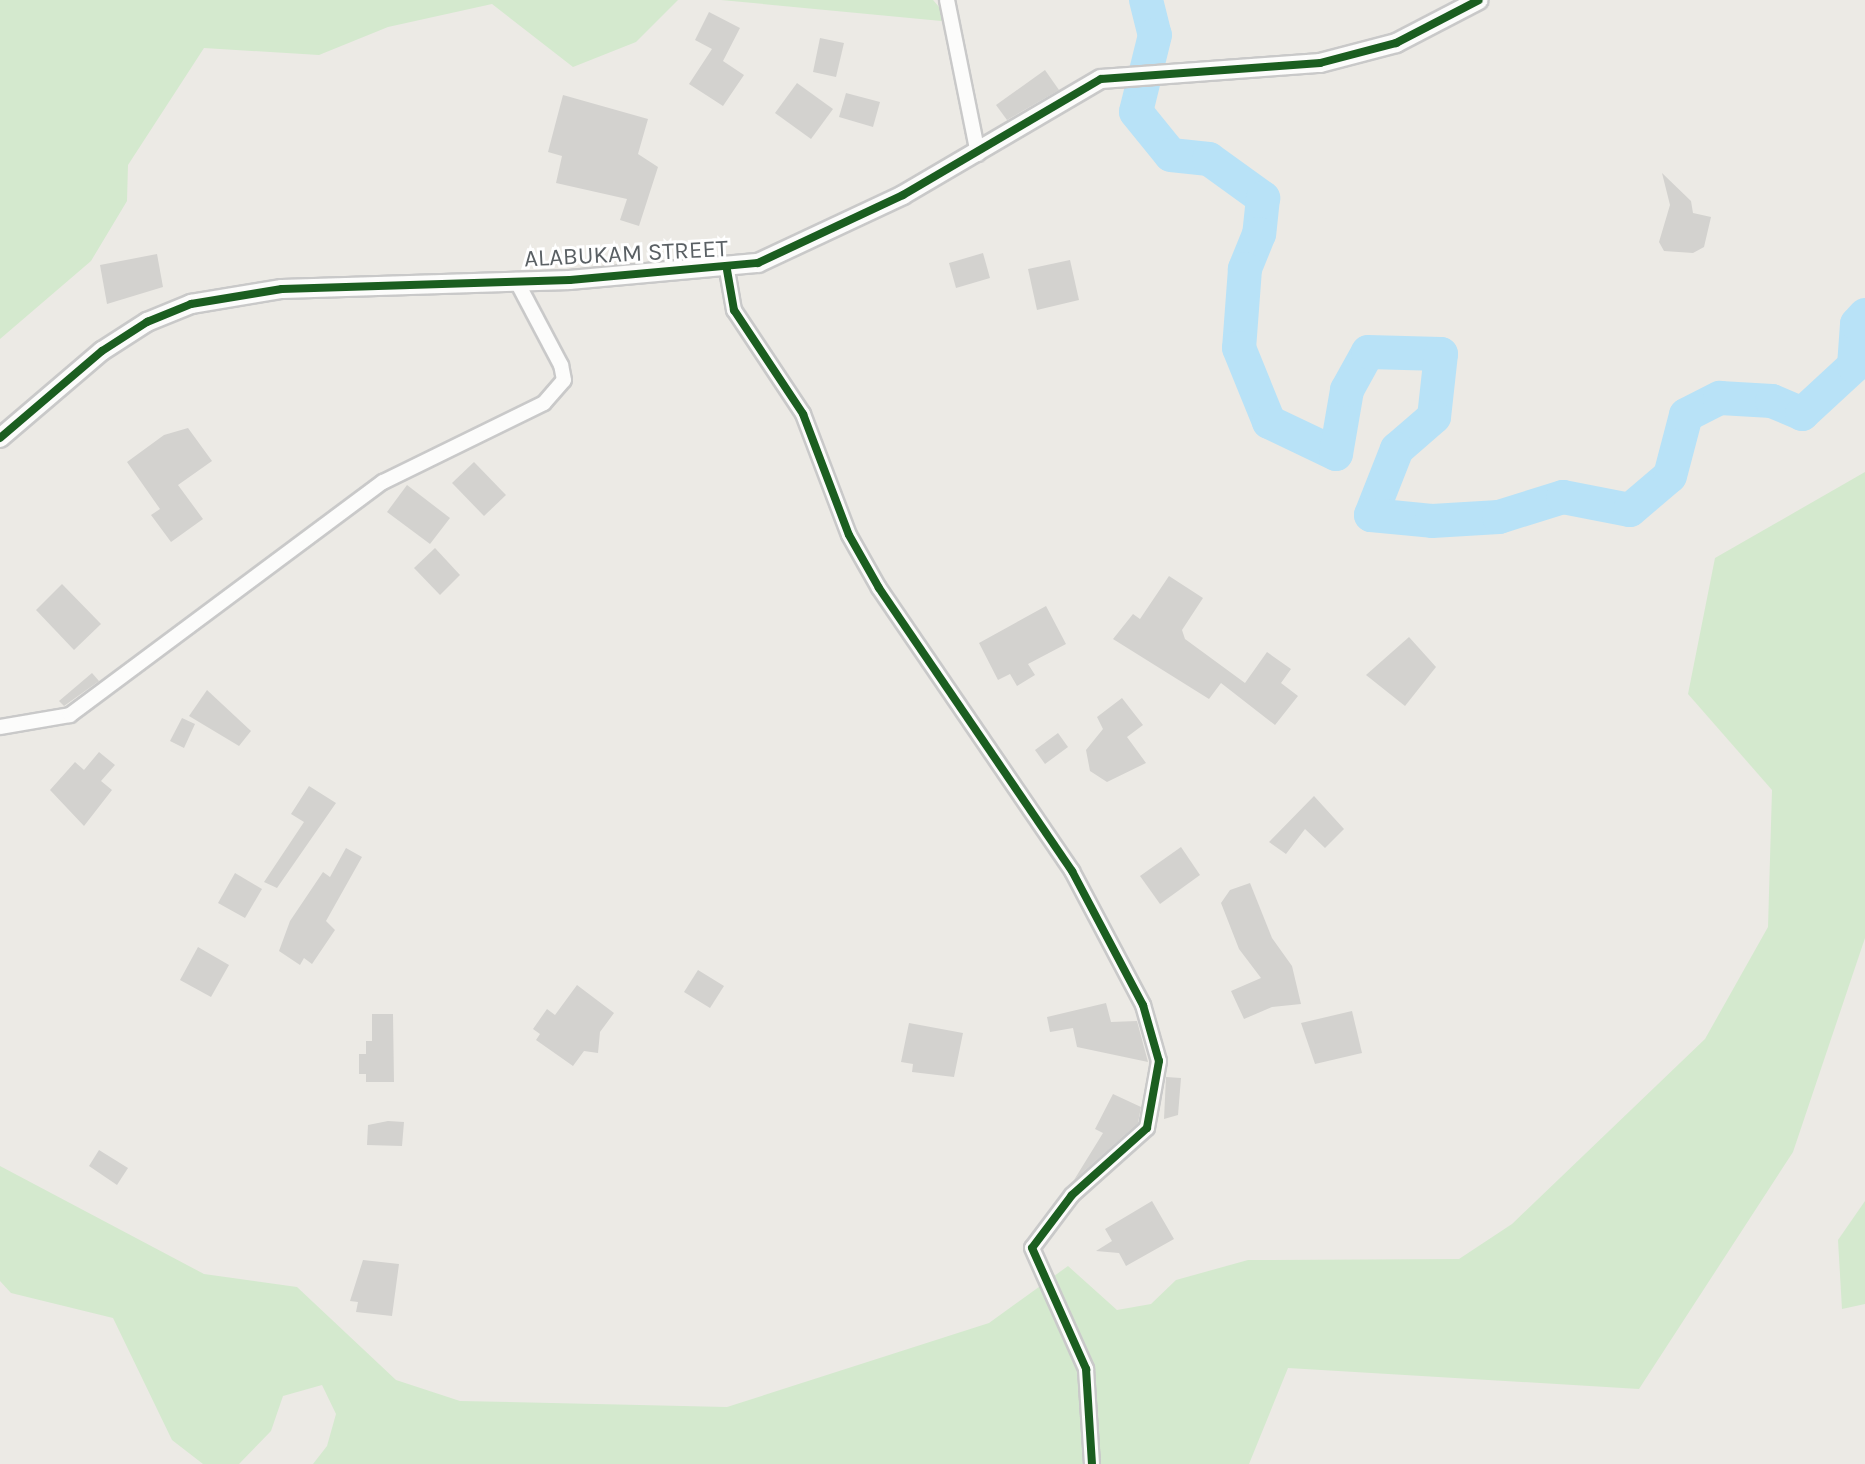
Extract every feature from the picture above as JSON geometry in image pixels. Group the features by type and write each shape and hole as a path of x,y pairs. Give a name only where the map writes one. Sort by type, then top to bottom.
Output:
{"street":[{"path":"947,0 978,154"},
{"name":"ALABUKAM STREET","path":"0,438 102,351 147,322 191,304 282,289 727,270 796,250 978,154 1075,90 1101,79 1132,80 1284,70 1362,54 1396,43 1479,0"},
{"path":"727,270 734,310 803,414 849,535 879,588 1072,871 1143,1005 1159,1061 1147,1128 1072,1195 1032,1248 1086,1369 1092,1464"},
{"path":"0,727 70,715 383,482 544,403 564,380 561,365 516,280"}],"green space":[{"path":"0,0 678,0 636,42 573,67 492,4 388,27 319,55 204,48 128,165 127,201 91,261 0,339"},
{"path":"721,0 933,0 952,22"},
{"path":"1865,472 1865,938 1793,1152 1639,1389 1288,1368 1249,1464 313,1464 327,1446 336,1414 322,1385 283,1396 271,1431 239,1464 203,1464 172,1440 113,1318 11,1293 0,1281 0,1166 204,1274 297,1287 396,1380 460,1401 727,1407 989,1323 1068,1266 1117,1310 1151,1304 1176,1280 1248,1260 1459,1259 1512,1224 1705,1039 1768,927 1772,790 1688,694 1715,558"},
{"path":"1865,1201 1865,1304 1842,1309 1838,1240"}],"building":[{"path":"709,12 740,28 723,61 744,75 723,106 689,84 712,49 695,40"},
{"path":"820,38 844,43 836,77 813,72"},
{"path":"1045,70 1059,90 1007,120 996,105"},
{"path":"797,83 833,109 811,139 775,113"},
{"path":"846,93 880,102 873,127 839,117"},
{"path":"563,95 648,119 638,154 658,167 639,226 620,220 627,199 556,183 562,156 548,152"},
{"path":"1662,173 1691,201 1693,213 1711,217 1704,247 1693,253 1664,251 1659,242 1670,205"},
{"path":"983,253 990,278 956,288 949,263"},
{"path":"157,254 163,287 107,304 100,265"},
{"path":"1070,260 1079,300 1037,310 1028,269"},
{"path":"188,428 212,461 178,485 203,519 171,542 151,515 160,509 127,462 164,435"},
{"path":"474,462 506,495 484,516 452,483"},
{"path":"407,485 450,518 430,544 387,512"},
{"path":"435,548 460,575 440,595 414,568"},
{"path":"1169,576 1203,598 1182,630 1185,639 1245,683 1267,652 1291,669 1281,683 1298,696 1275,725 1221,683 1209,699 1113,639 1133,614 1140,619"},
{"path":"62,584 101,624 74,650 36,610"},
{"path":"1046,606 1066,644 1028,664 1035,675 1017,686 1010,674 998,680 979,643"},
{"path":"1409,637 1436,667 1405,706 1366,675"},
{"path":"92,673 99,681 64,706 59,701"},
{"path":"207,690 251,731 239,746 189,716"},
{"path":"1122,698 1143,725 1127,737 1146,763 1107,782 1090,771 1086,750 1103,729 1097,717"},
{"path":"182,718 195,724 184,748 170,741"},
{"path":"1058,733 1068,747 1045,764 1035,750"},
{"path":"99,752 115,765 101,781 112,790 84,826 50,790 75,762 84,770"},
{"path":"309,786 336,803 277,888 264,882 304,822 291,814"},
{"path":"1314,796 1344,829 1325,848 1305,829 1286,854 1269,842"},
{"path":"1181,847 1200,875 1160,904 1140,876"},
{"path":"346,848 362,857 326,921 335,930 312,964 304,958 300,965 279,951 290,921 323,872 330,877"},
{"path":"235,873 262,889 245,918 218,903"},
{"path":"1250,883 1272,938 1292,966 1301,1004 1272,1007 1244,1019 1231,991 1261,978 1239,949 1221,903 1230,890"},
{"path":"198,947 229,965 211,997 180,980"},
{"path":"698,970 724,986 710,1008 684,992"},
{"path":"577,985 614,1013 600,1032 598,1053 584,1051 573,1066 536,1040 540,1034 533,1029 547,1009 555,1015"},
{"path":"1106,1003 1111,1022 1137,1021 1148,1062 1077,1047 1073,1028 1050,1032 1047,1017"},
{"path":"1352,1011 1362,1053 1315,1064 1301,1023"},
{"path":"372,1014 393,1014 394,1082 366,1082 366,1074 359,1074 359,1054 366,1054 366,1041 372,1041"},
{"path":"909,1023 963,1033 954,1077 912,1072 913,1064 901,1062"},
{"path":"1166,1077 1181,1078 1178,1115 1164,1119"},
{"path":"1113,1094 1141,1107 1138,1123 1074,1180 1103,1133 1095,1129"},
{"path":"404,1122 402,1146 367,1145 368,1125"},
{"path":"99,1150 128,1168 117,1185 89,1166"},
{"path":"1152,1201 1174,1239 1126,1266 1119,1253 1096,1251 1112,1241 1105,1229"},
{"path":"363,1260 399,1264 392,1316 356,1312 358,1302 350,1301"}],"waterway":[{"path":"1146,0 1155,35 1136,112 1171,155 1209,159 1263,198 1259,234 1245,269 1239,348 1269,422 1336,454 1347,390 1368,352 1441,354 1434,417 1397,449 1371,515 1432,521 1499,517 1563,497 1630,510 1670,476 1686,415 1720,398 1772,401 1802,414 1854,366 1857,324 1865,315"}],"cycle path":[{"path":"0,438 102,351 147,322 191,304 282,289 570,280 758,263 903,195 1101,79 1320,63 1396,43 1479,0"},
{"path":"727,270 734,310 803,414 849,535 879,588 1072,871 1143,1005 1159,1061 1147,1128 1072,1195 1032,1248 1086,1369 1092,1464"}]}
